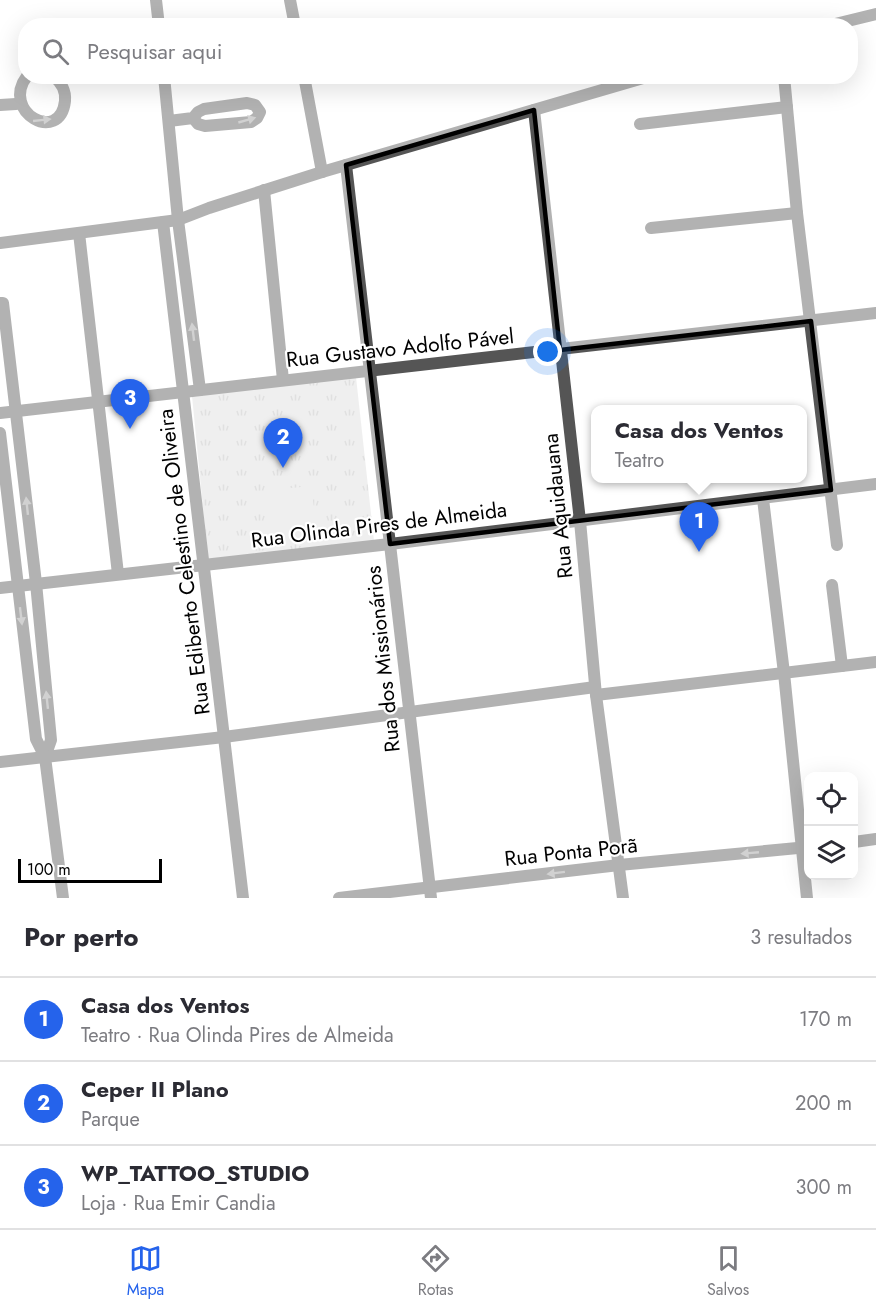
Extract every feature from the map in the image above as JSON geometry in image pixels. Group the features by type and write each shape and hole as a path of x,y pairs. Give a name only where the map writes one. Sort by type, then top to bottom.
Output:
{"street":[{"path":"156,0 158,18"},
{"path":"290,0 293,18"},
{"path":"858,19 876,15 876,22"},
{"path":"20,84 17,88 16,104 19,112 33,122 42,123 57,116 65,101 65,92 61,84"},
{"name":"Rua Ediberto Celestino de Oliveira","path":"165,84 178,220 200,390"},
{"path":"306,84 322,172"},
{"path":"0,243 178,220 322,172 623,84"},
{"path":"785,84 797,213 837,545"},
{"path":"170,121 193,118 204,109 247,103 255,105 260,112 251,122 205,126 198,124 193,118"},
{"path":"0,105 16,104"},
{"path":"640,124 787,107"},
{"name":"Rua Aquidauana","path":"534,110 580,521 595,691 623,898"},
{"name":"Rua dos Missionários","path":"346,165 430,893"},
{"path":"264,190 283,380"},
{"path":"651,228 797,213"},
{"name":"Rua Ediberto Celestino de Oliveira","path":"163,222 243,898"},
{"path":"78,233 118,574"},
{"path":"0,303 3,303 36,584 51,740 45,757"},
{"name":"Rua Gustavo Adolfo Pável","path":"0,413 876,313"},
{"path":"0,433 36,739 45,757 63,898"},
{"name":"Rua Olinda Pires de Almeida","path":"0,588 390,544 876,484"},
{"path":"763,499 804,840"},
{"path":"832,585 842,666"},
{"path":"0,762 595,691 876,662"},
{"path":"858,841 876,839"},
{"name":"Rua Ponta Porã","path":"339,898 430,893 619,865 804,848"},
{"path":"806,880 807,898"}],"highlighted area":[{"path":"534,110 560,350 811,321 831,490 390,544 346,165"}],"green space":[{"path":"356,377 374,541 208,559 192,396"},
{"path":"311,486 318,538 268,542 262,491"}],"place":[{"name":"WP_TATTOO_STUDIO","path":"130,429"},
{"name":"Ceper II Plano","path":"283,468"},
{"name":"Casa dos Ventos","path":"699,552"}]}
